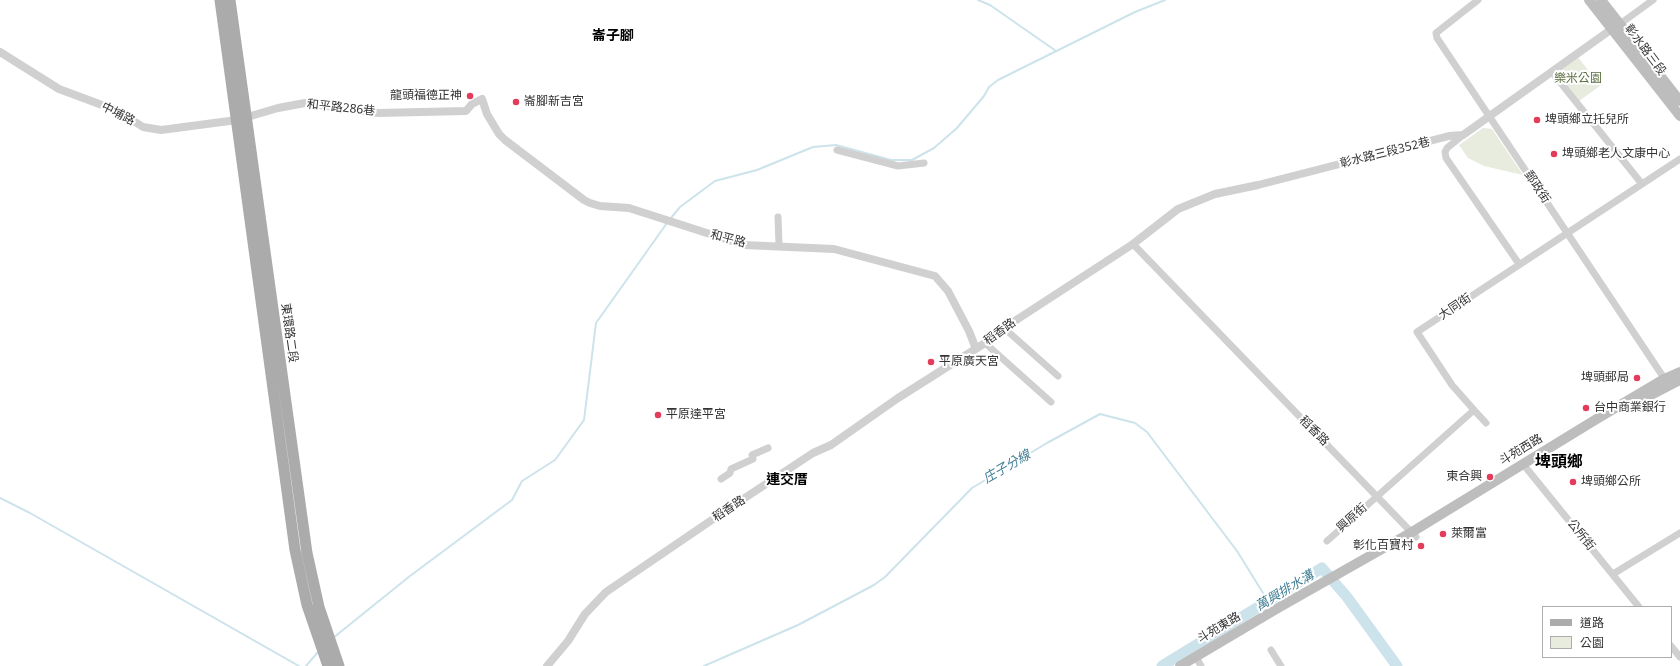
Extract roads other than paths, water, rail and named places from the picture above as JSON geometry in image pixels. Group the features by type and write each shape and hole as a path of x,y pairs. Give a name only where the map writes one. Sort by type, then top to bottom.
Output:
{"main road":[{"name":"東環路二段","path":"220,0 242,119 307,553 319,607 339,666"},
{"name":"東環路二段","path":"230,0 242,119 295,550 307,605 328,666"},
{"name":"彰水路三段","path":"1589,0 1616,26 1680,101"},
{"name":"彰水路三段","path":"1601,0 1616,26 1680,116"},
{"name":"斗苑西路","path":"1336,579 1414,535 1525,466 1666,382 1680,372"},
{"name":"斗苑西路","path":"1666,382 1680,380"},
{"name":"斗苑東路","path":"1180,666 1197,663 1336,579"}],"street":[{"name":"郵政街","path":"1478,0 1436,33 1440,43 1666,382"},
{"path":"1616,26 1653,0"},
{"name":"彰水路三段352巷","path":"1133,244 1178,209 1215,194 1258,185 1449,136 1463,135 1616,26"},
{"name":"中埔路","path":"0,52 59,89 118,111 143,127 160,130 242,119"},
{"path":"1552,72 1642,184"},
{"name":"和平路286巷","path":"242,119 278,108 305,103 378,113 466,111 472,104 482,99"},
{"name":"和平路","path":"482,99 487,114 499,134 505,140 584,200 600,206 629,208 744,245 779,245 834,249 935,276 948,291 969,331 976,349"},
{"path":"1463,135 1445,152 1446,158 1519,264"},
{"path":"838,150 898,166 924,163"},
{"name":"大同街","path":"1474,410 1452,385 1417,332 1680,159"},
{"path":"778,217 779,245"},
{"name":"稻香路","path":"547,666 568,641 585,614 606,592 725,511 813,453 831,445 898,398 976,349 1004,328 1133,244 1230,346 1378,495 1414,535"},
{"path":"1004,328 1058,376"},
{"path":"985,343 1051,402"},
{"path":"1378,495 1474,410 1486,423"},
{"path":"721,479 730,473 731,469 753,459 752,455 768,448"},
{"name":"公所街","path":"1525,466 1639,606"},
{"name":"興原街","path":"1327,541 1378,495"},
{"path":"1613,574 1680,534"},
{"path":"1672,647 1680,657"},
{"path":"1271,650 1281,666"}],"waterway":[{"path":"978,0 990,5 1056,51"},
{"path":"671,218 680,207 715,181 757,170 813,147 836,145 891,160 912,160 934,148 957,128 984,96 989,87 998,80 1135,12 1165,0"},
{"path":"333,638 410,576 512,500 522,481 555,460 584,420 596,323 667,223"},
{"name":"庄子分線","path":"704,666 798,625 874,585 885,577 972,488 1047,443 1100,414 1135,423 1147,432 1237,551 1268,601"},
{"path":"0,498 30,513 299,666"},
{"name":"萬興排水溝","path":"1162,666 1322,568 1347,597 1397,666"},
{"path":"306,666 318,652"}],"place":[{"name":"龍頭福德正神","path":"470,96"},
{"name":"崙腳新吉宮","path":"516,102"},
{"name":"埤頭鄉立托兒所","path":"1537,120"},
{"name":"埤頭鄉老人文康中心","path":"1554,154"},
{"name":"平原廣天宮","path":"931,362"},
{"name":"埤頭郵局","path":"1637,378"},
{"name":"台中商業銀行","path":"1586,408"},
{"name":"平原達平宮","path":"658,415"},
{"name":"東合興","path":"1490,477"},
{"name":"埤頭鄉公所","path":"1573,482"},
{"name":"萊爾富","path":"1443,534"},
{"name":"彰化百寶村","path":"1421,546"}],"district":[{"name":"崙子腳","path":"613,36"},
{"name":"埤頭鄉","path":"1559,462"},
{"name":"連交厝","path":"787,480"}],"park label":[{"name":"樂米公園","path":"1578,79"}]}
